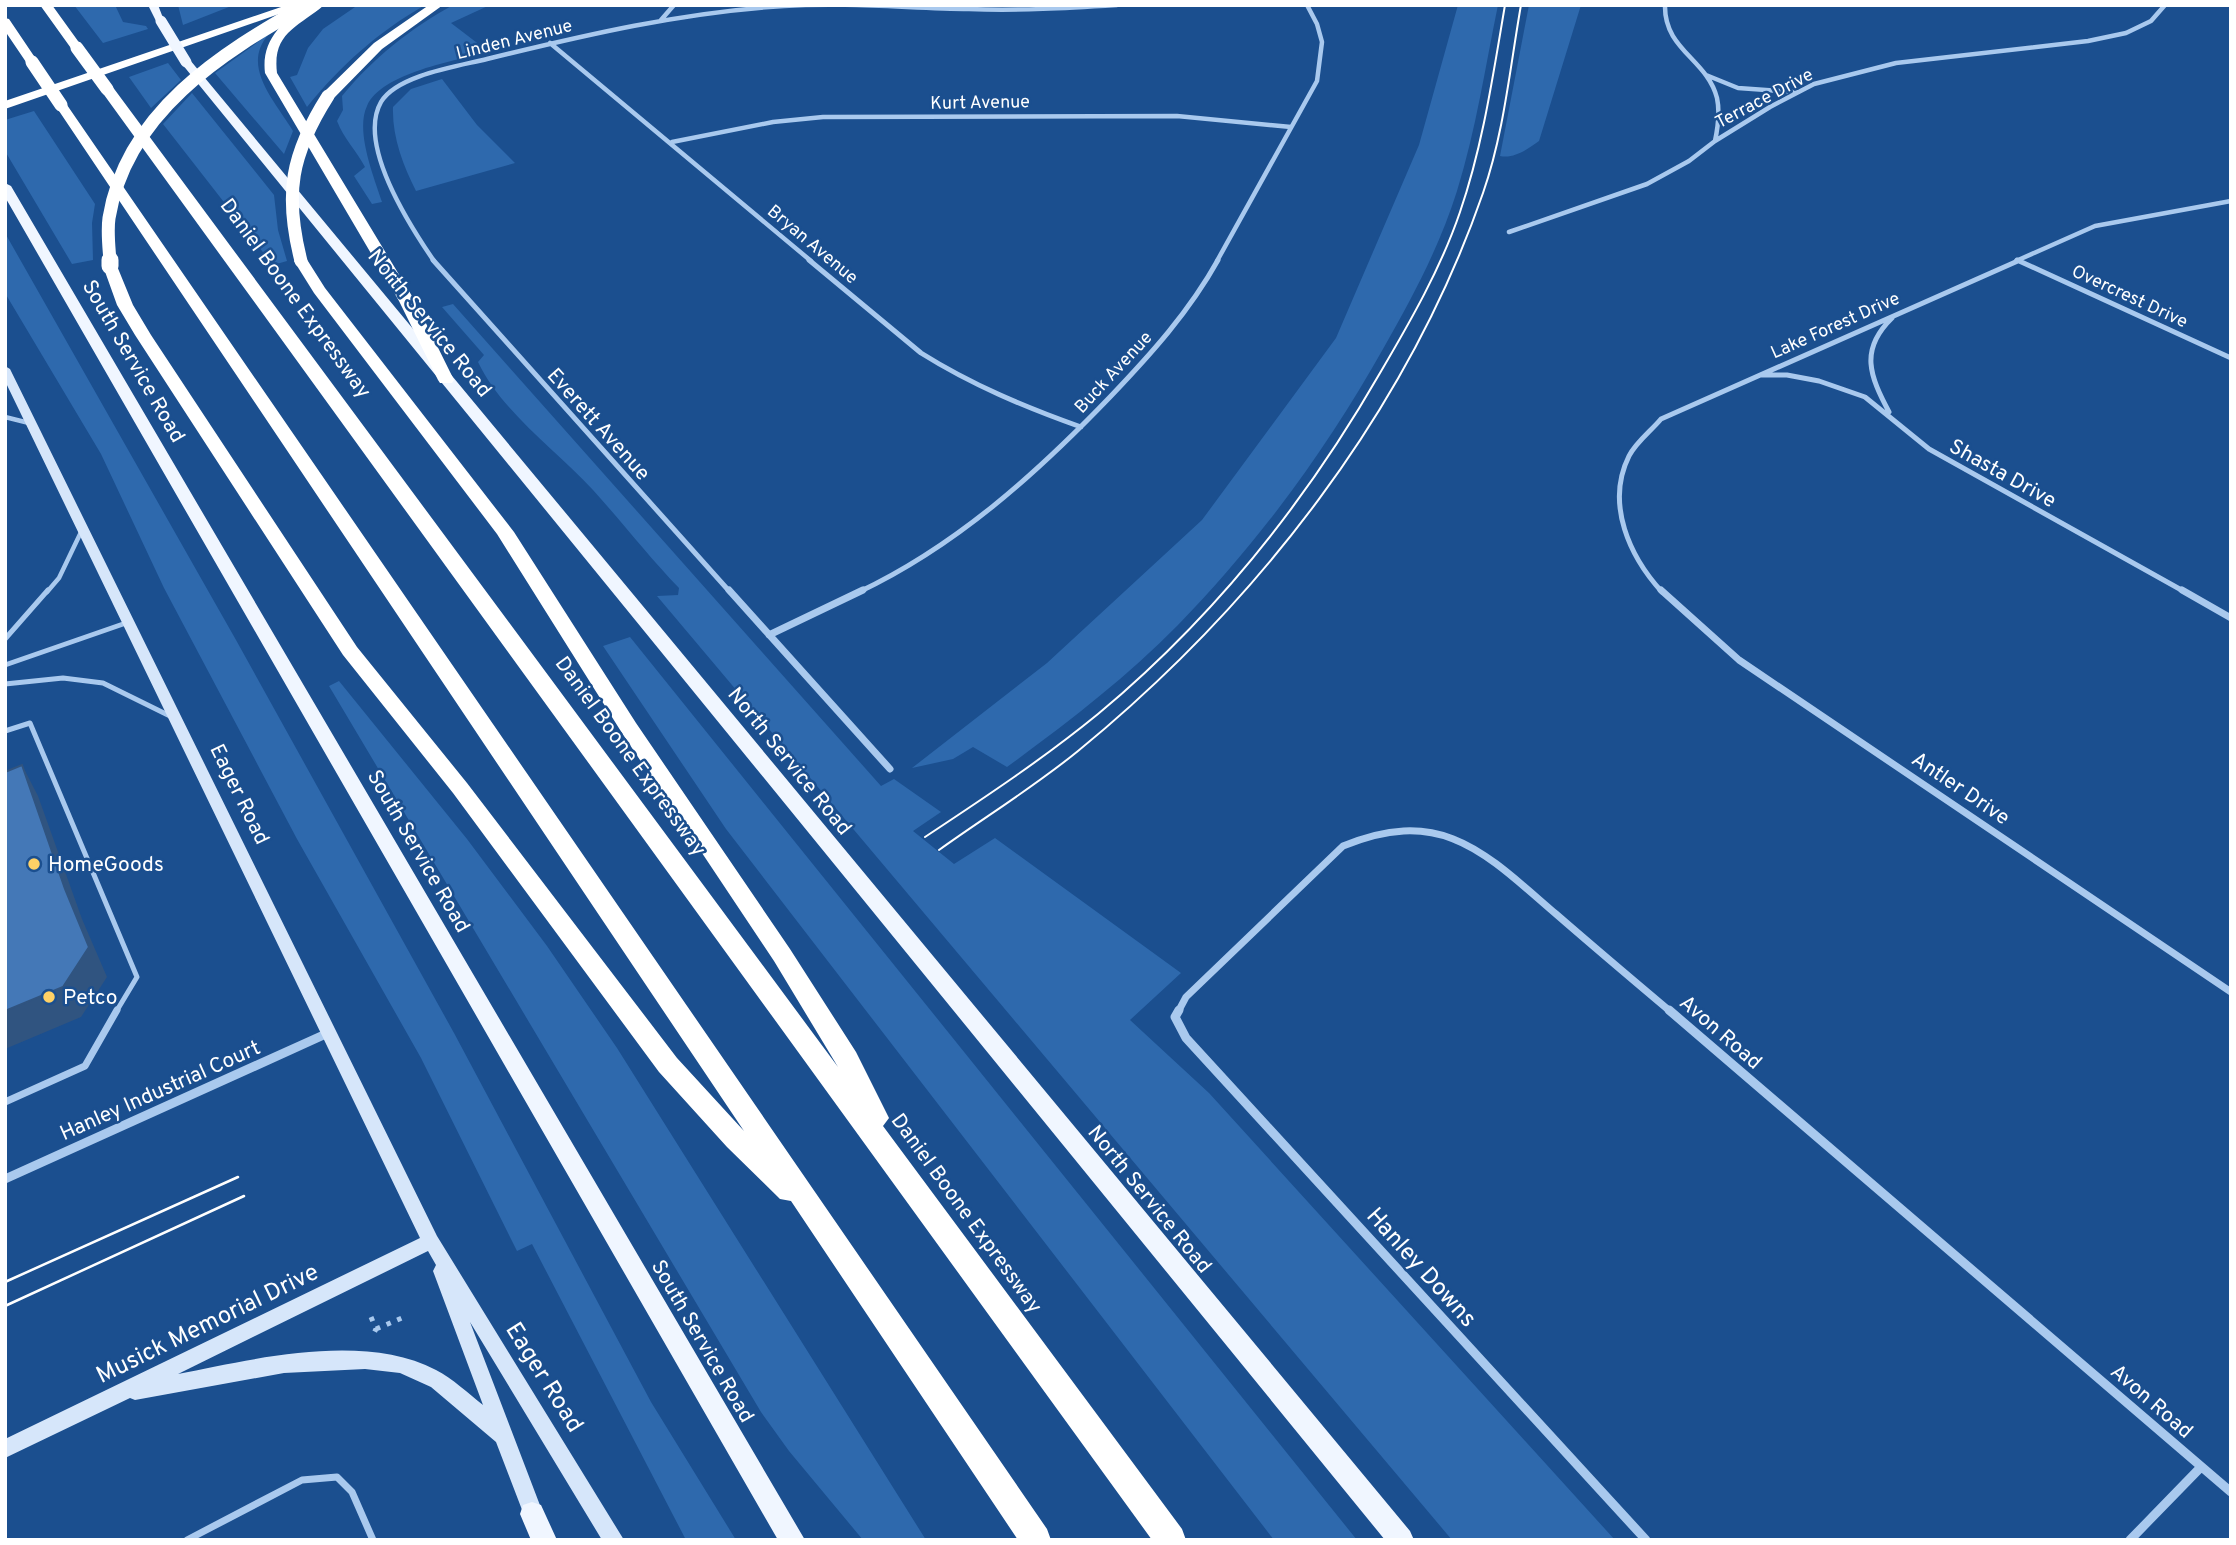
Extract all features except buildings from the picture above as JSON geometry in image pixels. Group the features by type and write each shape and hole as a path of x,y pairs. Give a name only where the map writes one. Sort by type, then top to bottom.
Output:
{"highway":[{"name":"Daniel Boone Expressway","path":"46,5 1171,1540"},
{"path":"5,93 260,5"},
{"path":"5,105 299,5"},
{"path":"307,5 259,32 217,61 180,92 149,125 125,162 111,194 106,232 114,281 131,315 350,651 460,788 668,1065 736,1140 821,1222"},
{"path":"318,5 293,21 277,37 271,47 268,61 271,73 407,301 446,380"},
{"path":"437,5 378,46 328,96 303,138 290,177 289,208 301,261 319,290 505,532 629,728 782,955 847,1059 900,1167"},
{"path":"5,22 1036,1540"}],"main road":[{"name":"North Service Road","path":"153,5 186,62 1401,1540"},
{"name":"South Service Road","path":"5,186 792,1540"},
{"name":"Eager Road","path":"6,372 431,1241 614,1540"},
{"name":"Eager Road","path":"431,1241 532,1514"},
{"name":"Musick Memorial Drive","path":"5,1449 431,1241"},
{"path":"118,1394 341,1358 381,1361 429,1375 503,1435"},
{"path":"532,1514 546,1540"}],"street":[{"path":"658,23 670,13 674,5"},
{"path":"776,5 783,6"},
{"name":"Linden Avenue","path":"419,78 550,43 658,23 783,6 858,5 1015,10 1117,5"},
{"name":"Buck Avenue","path":"769,635 893,576 965,528 1026,481 1082,427 1159,345 1200,292 1317,81 1325,56 1323,39 1316,19 1307,5"},
{"path":"1665,5 1663,19 1670,37 1705,74 1716,93 1719,117 1715,141"},
{"name":"Terrace Drive","path":"1509,232 1647,184 1689,161 1715,141 1814,85 1896,63 2042,47 2126,33 2151,21 2165,5"},
{"name":"Bryan Avenue","path":"550,43 672,142 921,353 961,379 992,394 1082,427"},
{"path":"1705,74 1738,88 1800,92"},
{"name":"Everett Avenue","path":"419,78 394,90 382,101 376,115 377,140 384,169 422,246 444,275 890,769"},
{"name":"Kurt Avenue","path":"672,142 773,122 823,117 1177,116 1291,127"},
{"name":"Lake Forest Drive","path":"1676,607 1639,564 1619,518 1620,489 1629,456 1661,419 2095,226 2229,203"},
{"name":"Overcrest Drive","path":"2017,260 2231,358"},
{"path":"1891,416 1875,387 1869,346 1878,330 1900,312"},
{"name":"Shasta Drive","path":"1758,375 1787,375 1844,388 1865,397 1930,449 2231,618"},
{"name":"Antler Drive","path":"1676,607 1739,660 2231,992"},
{"name":"Avon Road","path":"1175,1017 1186,997 1343,846 1386,830 1437,833 1463,842 1486,854 2231,1492"},
{"name":"Hanley Downs","path":"1175,1017 1186,1038 1646,1540"},
{"name":"Hanley Industrial Court","path":"5,1179 329,1032"},
{"path":"2130,1540 2201,1466"}],"lane":[{"path":"5,417 33,424"},
{"path":"5,639 59,578 83,527"},
{"path":"5,665 130,622"},
{"path":"5,684 63,678 103,683 177,719"},
{"path":"5,731 30,723 137,977 85,1066 5,1102"},
{"path":"187,1540 303,1480 337,1477 352,1492 373,1540"}],"path":[{"path":"371,1317 376,1329"},
{"path":"372,1337 376,1329 402,1318"}],"shaded area":[{"path":"74,5 115,5 123,22 146,26 148,29 103,43"},
{"path":"178,5 234,5 183,25"},
{"path":"358,5 425,5 361,50 307,107 290,77 297,75 308,48 323,29"},
{"path":"453,5 490,5 451,23 489,52 421,70 387,85 375,95 367,106 363,128 367,154 382,202 372,204 354,176 365,167 337,121 343,110 342,96 366,69 393,45"},
{"path":"1458,5 1498,5 1475,122 1450,212 1404,311 1339,423 1290,494 1236,561 1158,645 1096,699 1007,767 973,747 953,759 912,768 1047,663 1202,520 1336,338 1419,145"},
{"path":"1529,5 1581,5 1539,141 1516,155 1505,157 1500,156"},
{"path":"269,34 261,46 259,71 270,96 293,131 284,154 215,73"},
{"path":"168,63 181,80 151,108 129,77"},
{"path":"442,79 477,125 515,163 416,191 399,150 393,107 411,89"},
{"path":"192,93 274,195 278,230 287,261 273,265 163,124"},
{"path":"34,111 95,204 92,223 93,260 72,264 5,151 5,120"},
{"path":"5,233 236,640 454,1033 651,1402 736,1540 686,1540 532,1244 517,1251 421,1058 297,839 164,588 101,454 5,293"},
{"path":"453,304 881,786 894,779 941,812 913,831 954,864 995,838 1181,973 1130,1020 1209,1093 1615,1540 1452,1540 657,596 678,595 679,588 593,490 500,397 478,362 484,355 442,307"},
{"path":"630,637 1357,1540 1274,1540 726,829 603,646"},
{"path":"339,681 467,839 547,946 617,1048 926,1540 863,1540 789,1451 761,1412 329,686"}],"tram line":[{"path":"925,837 1056,747 1140,677 1218,598 1288,513 1321,467 1402,334 1452,233 1468,187 1481,136 1505,5"},
{"path":"939,850 1061,764 1143,694 1206,633 1264,568 1319,499 1368,427 1413,352 1451,274 1483,193 1496,147 1521,5"},
{"path":"5,1282 238,1177"},
{"path":"5,1306 244,1196"}],"place":[{"name":"HomeGoods","path":"34,864"},
{"name":"Petco","path":"49,997"}]}
